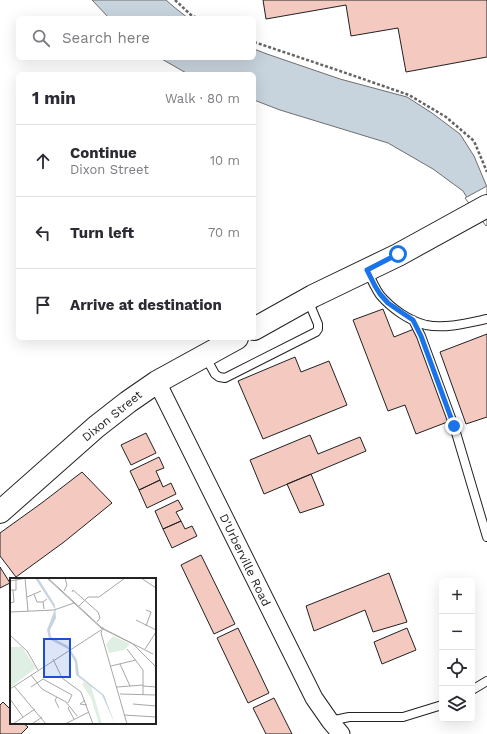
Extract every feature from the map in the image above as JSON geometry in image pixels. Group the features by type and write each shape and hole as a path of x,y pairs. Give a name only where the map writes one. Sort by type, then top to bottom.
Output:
{"street":[{"path":"256,328 487,206"},
{"name":"Dixon Street","path":"0,512 96,427 128,402 157,382 233,340"},
{"name":"D'Urberville Road","path":"157,382 314,698 341,734"}],"lane":[{"path":"367,270 380,294 388,303 413,320 426,325 438,326 487,319"},
{"path":"205,355 215,374 219,377 225,378 316,332 318,329 318,324 308,300"},
{"path":"413,320 421,336 454,426 487,537"},
{"path":"475,688 487,681"},
{"path":"330,721 349,717 403,717 439,706"}],"path":[{"path":"175,0 192,16"},
{"path":"256,43 409,95 446,117 474,141 487,172"}],"shaded area":[{"path":"92,0 166,0 185,16 107,16"},
{"path":"256,50 340,79 407,97 460,134 474,156 487,187 487,224 463,191 433,169 388,143 280,110 256,101 256,72 184,72 164,60 256,60"}],"pier":[{"path":"487,186 487,225 486,226 465,198"}],"building":[{"path":"263,0 487,0 487,57 406,72 398,28 351,36 346,5 266,19"},
{"path":"383,309 394,337 414,329 450,421 416,434 405,405 388,411 353,320"},
{"path":"487,334 487,417 466,424 440,352"},
{"path":"295,357 301,372 329,361 347,405 263,439 238,381"},
{"path":"146,433 156,453 131,465 121,445"},
{"path":"310,435 318,454 360,437 366,451 264,494 250,460"},
{"path":"159,457 164,468 156,471 160,480 139,490 130,471"},
{"path":"82,472 112,503 64,542 16,577 0,556 0,533"},
{"path":"311,474 324,505 300,513 287,484"},
{"path":"160,480 163,487 171,483 176,494 147,508 139,490"},
{"path":"178,500 183,509 176,512 181,521 163,529 155,511"},
{"path":"181,521 185,529 192,526 197,536 172,548 163,529"},
{"path":"201,555 235,624 214,634 181,565"},
{"path":"0,567 10,583 0,588"},
{"path":"389,573 407,622 373,632 365,610 314,631 306,606"},
{"path":"238,628 269,693 248,703 217,638"},
{"path":"407,628 416,650 382,664 374,642"},
{"path":"274,698 292,734 266,734 253,708"},
{"path":"3,702 10,709 10,724 24,724 28,727 21,734 0,734 0,705"}],"route":[{"path":"398,254 367,270 380,294 388,303 413,320 421,336 454,426"}]}
